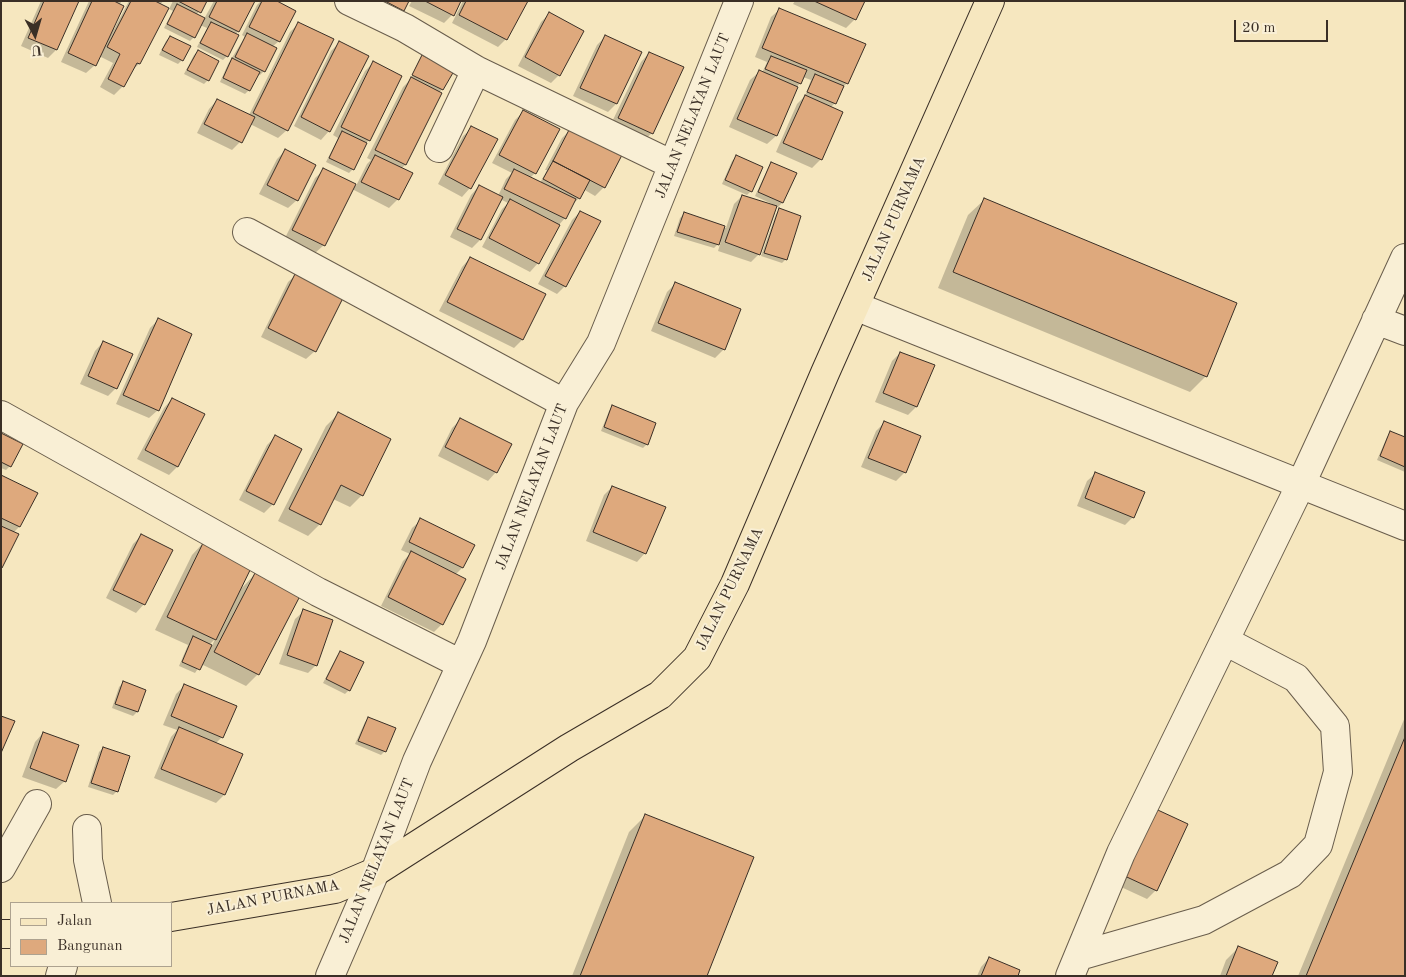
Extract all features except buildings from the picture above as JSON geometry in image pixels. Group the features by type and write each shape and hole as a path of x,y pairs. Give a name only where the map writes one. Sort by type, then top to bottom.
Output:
{"main road":[{"name":"JALAN PURNAMA","path":"172,917 335,889 375,872 569,748 660,695 697,658 736,584 825,373 990,1"}],"street":[{"path":"349,1 405,28 476,70 673,164"},
{"name":"JALAN NELAYAN LAUT","path":"330,976 375,872 417,761 472,641 564,403 601,343 736,2"},
{"path":"440,148 476,70"},
{"path":"247,232 564,403"},
{"path":"1074,966 1121,853 1301,484 1405,258"},
{"path":"855,306 1405,526"},
{"path":"1376,320 1405,331"},
{"path":"2,418 318,592 461,664"},
{"path":"1074,966 1204,920 1290,874 1318,845 1338,772 1335,726 1296,678 1225,641"},
{"path":"1,868 37,804"},
{"path":"87,829 88,860 97,902"}]}
